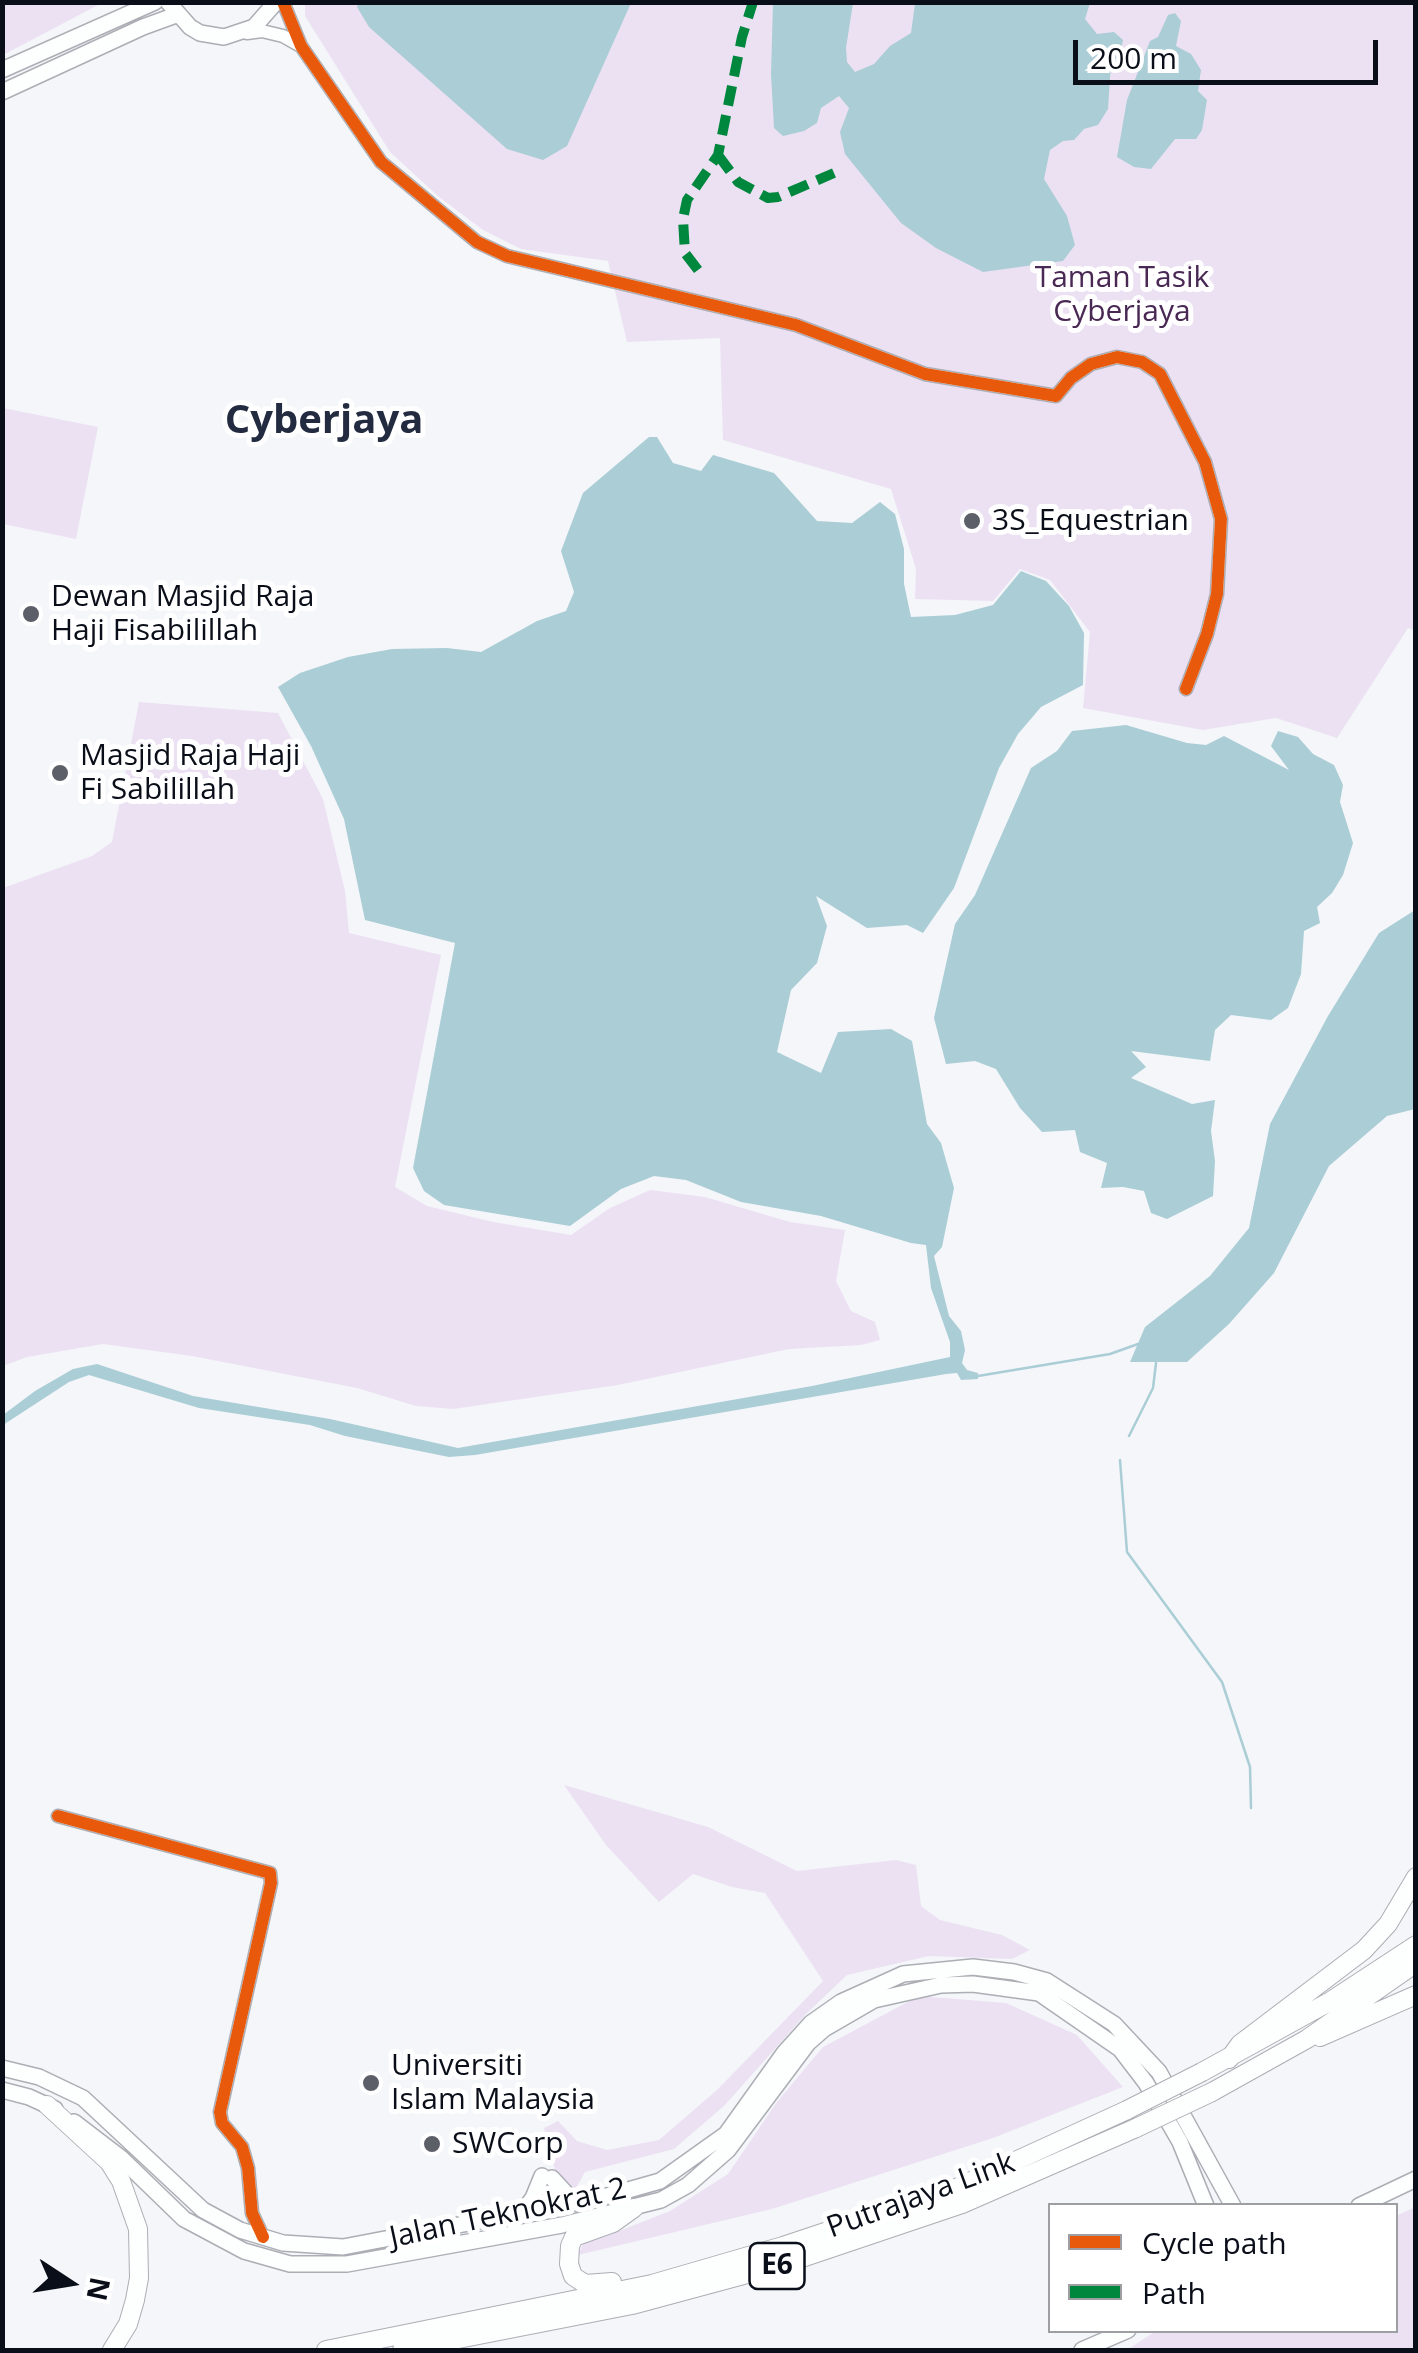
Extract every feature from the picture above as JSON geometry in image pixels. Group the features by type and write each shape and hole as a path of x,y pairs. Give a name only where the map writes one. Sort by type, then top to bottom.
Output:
{"highway":[{"path":"1229,2059 1240,2044 1364,1950 1388,1924 1416,1877"},
{"name":"Putrajaya Link","path":"326,2350 672,2278 954,2189 1229,2059 1369,1978 1416,1945"},
{"name":"Putrajaya Link","path":"402,2350 632,2305 784,2264 962,2204 1212,2092 1308,2039 1416,1963"},
{"path":"1308,2039 1329,2036 1416,1995"},
{"path":"47,2104 108,2162 121,2181 138,2229 140,2254 135,2300 128,2324 112,2350"},
{"path":"634,2208 613,2223 574,2237 570,2271 585,2284 593,2285 651,2276 672,2278"}],"main road":[{"path":"2,70 154,2"},
{"path":"2,92 143,27 172,9 200,33 224,37 240,34 266,18 276,2"},
{"name":"Jalan Teknokrat 2","path":"2,2068 39,2077 82,2098 203,2210 240,2230 283,2243 342,2247 521,2214 660,2181 726,2134 793,2043 811,2023 841,2002 903,1974 973,1967 1047,1981 1114,2024 1159,2072 1231,2203"},
{"name":"Jalan Teknokrat 2","path":"2,2090 47,2104 88,2130 184,2219 244,2251 290,2264 348,2264 562,2225 662,2200 688,2185 728,2150 808,2043 824,2029 874,2000 941,1986 973,1984 1038,1993 1120,2050 1146,2083 1180,2142 1205,2203"},
{"path":"521,2214 547,2177 575,2202"},
{"path":"1366,2203 1416,2182"},
{"path":"1381,2203 1416,2182"},
{"path":"1082,2350 1121,2333"}],"street":[{"path":"283,2 302,46 382,162 477,242 507,256 796,326 925,374 1056,396 1071,378 1091,364 1117,357 1142,362 1160,374 1205,462 1221,519 1217,594 1207,634 1186,688"},
{"path":"240,34 262,32 283,36 302,46"},
{"path":"58,1816 270,1872 272,1883 220,2112 222,2123 242,2147 252,2212 263,2237"},
{"path":"222,2220 252,2212"}],"green space":[{"path":"3,2 102,2 102,3 3,55"},
{"name":"Taman Tasik Cyberjaya","path":"305,2 1415,3 1415,631 1408,628 1337,738 1276,718 1203,730 1083,708 1090,632 1050,580 1020,569 993,601 915,599 916,569 891,489 723,440 720,338 627,342 608,261 521,249 483,230 439,197 390,152 305,16"},
{"path":"3,408 98,427 76,539 3,524"},
{"path":"139,702 278,713 323,799 345,891 349,933 441,955 395,1187 427,1206 571,1235 610,1208 650,1190 705,1197 790,1222 845,1230 836,1281 851,1311 875,1322 880,1340 861,1345 789,1349 618,1385 453,1409 416,1406 357,1388 192,1356 103,1344 27,1357 3,1366 3,888 92,856 112,842"},
{"path":"564,1785 708,1827 797,1871 896,1860 916,1865 921,1906 940,1920 1002,1935 1030,1950 1012,1959 929,1956 847,1975 805,2015 724,2106 674,2149 585,2172 575,2190 557,2177 544,2128 558,2121 577,2141 607,2150 659,2140 717,2090 823,1981 765,1893 693,1874 659,1902 606,1845"},
{"path":"919,1996 1006,2003 1077,2035 1123,2087 993,2138 772,2209 578,2255 586,2238 604,2237 670,2211 728,2174 777,2102 823,2047"},
{"path":"1415,2207 1415,2350 1127,2350 1153,2333 1398,2333 1398,2215"}],"water":[{"path":"359,2 631,3 567,146 543,160 507,149 369,27 357,7"},
{"path":"773,3 853,3 846,48 847,62 855,72 874,64 890,46 911,33 915,3 1090,3 1085,19 1097,34 1114,32 1123,40 1120,54 1111,64 1108,109 1098,125 1050,150 1044,179 1067,216 1075,245 1063,261 983,272 936,248 901,223 845,154 840,132 849,108 839,96 821,108 817,123 804,131 783,136 774,128"},
{"path":"1175,13 1181,21 1176,46 1191,54 1201,70 1198,91 1207,100 1202,130 1196,139 1175,139 1151,169 1134,167 1117,157 1127,100 1150,41 1158,37 1168,15"},
{"path":"649,437 657,437 673,463 701,471 713,455 774,473 817,521 852,523 880,502 895,514 904,549 904,584 911,617 955,615 993,605 1021,571 1046,581 1069,606 1084,633 1083,685 1041,707 1018,734 999,768 954,888 923,933 907,925 867,928 816,896 827,926 817,963 791,990 777,1052 821,1073 838,1032 891,1029 912,1041 927,1124 941,1143 954,1188 942,1247 934,1256 949,1316 961,1331 965,1350 962,1363 967,1370 978,1373 978,1379 961,1380 957,1373 946,1374 449,1457 310,1425 199,1408 89,1375 69,1382 3,1425 3,1415 35,1391 73,1369 97,1364 193,1396 330,1419 458,1448 812,1386 950,1357 950,1342 931,1288 926,1245 821,1216 741,1202 686,1180 654,1176 621,1189 570,1226 444,1205 424,1191 413,1168 455,943 365,920 344,819 311,746 278,687 300,673 348,657 392,649 481,652 537,621 566,611 574,592 561,551 583,493"},
{"path":"1126,725 1187,743 1206,745 1224,736 1289,770 1271,746 1278,731 1298,737 1313,754 1334,765 1343,785 1340,802 1353,843 1343,875 1317,907 1320,923 1304,931 1301,974 1288,1008 1271,1020 1231,1015 1215,1030 1210,1061 1131,1051 1146,1067 1131,1078 1192,1104 1215,1100 1211,1131 1215,1161 1213,1196 1167,1219 1151,1213 1144,1191 1101,1188 1107,1163 1080,1152 1075,1130 1042,1132 1020,1108 996,1069 975,1061 946,1064 934,1018 955,924 975,895 1031,768 1057,751 1072,731"},
{"path":"1415,910 1415,1109 1387,1116 1329,1166 1274,1273 1229,1324 1187,1362 1130,1362 1145,1327 1210,1276 1249,1228 1270,1124 1328,1016 1379,933"}],"waterway":[{"path":"978,1376 1110,1354 1138,1344"},
{"path":"1129,1436 1153,1388 1156,1363"},
{"path":"1120,1460 1127,1552 1222,1682 1250,1767 1251,1808"}],"marked path":[{"path":"698,270 685,253 683,219 687,200 718,155 753,2"},
{"path":"718,155 738,182 768,198 834,173"}],"cycle path":[{"path":"283,2 301,46 381,162 477,242 507,256 796,325 925,374 1056,396 1071,378 1091,364 1117,357 1142,362 1160,374 1205,462 1221,519 1217,594 1186,689"},
{"path":"58,1816 270,1873 271,1883 220,2112 222,2123 242,2147 252,2213 263,2237"}],"place":[{"name":"3S_Equestrian","path":"972,521"},
{"name":"Dewan Masjid Raja Haji Fisabilillah","path":"31,614"},
{"name":"Masjid Raja Haji Fi Sabilillah","path":"60,773"},
{"name":"Universiti Islam Malaysia","path":"371,2083"},
{"name":"SWCorp","path":"432,2144"}],"district":[{"name":"Cyberjaya","path":"324,422"}]}
